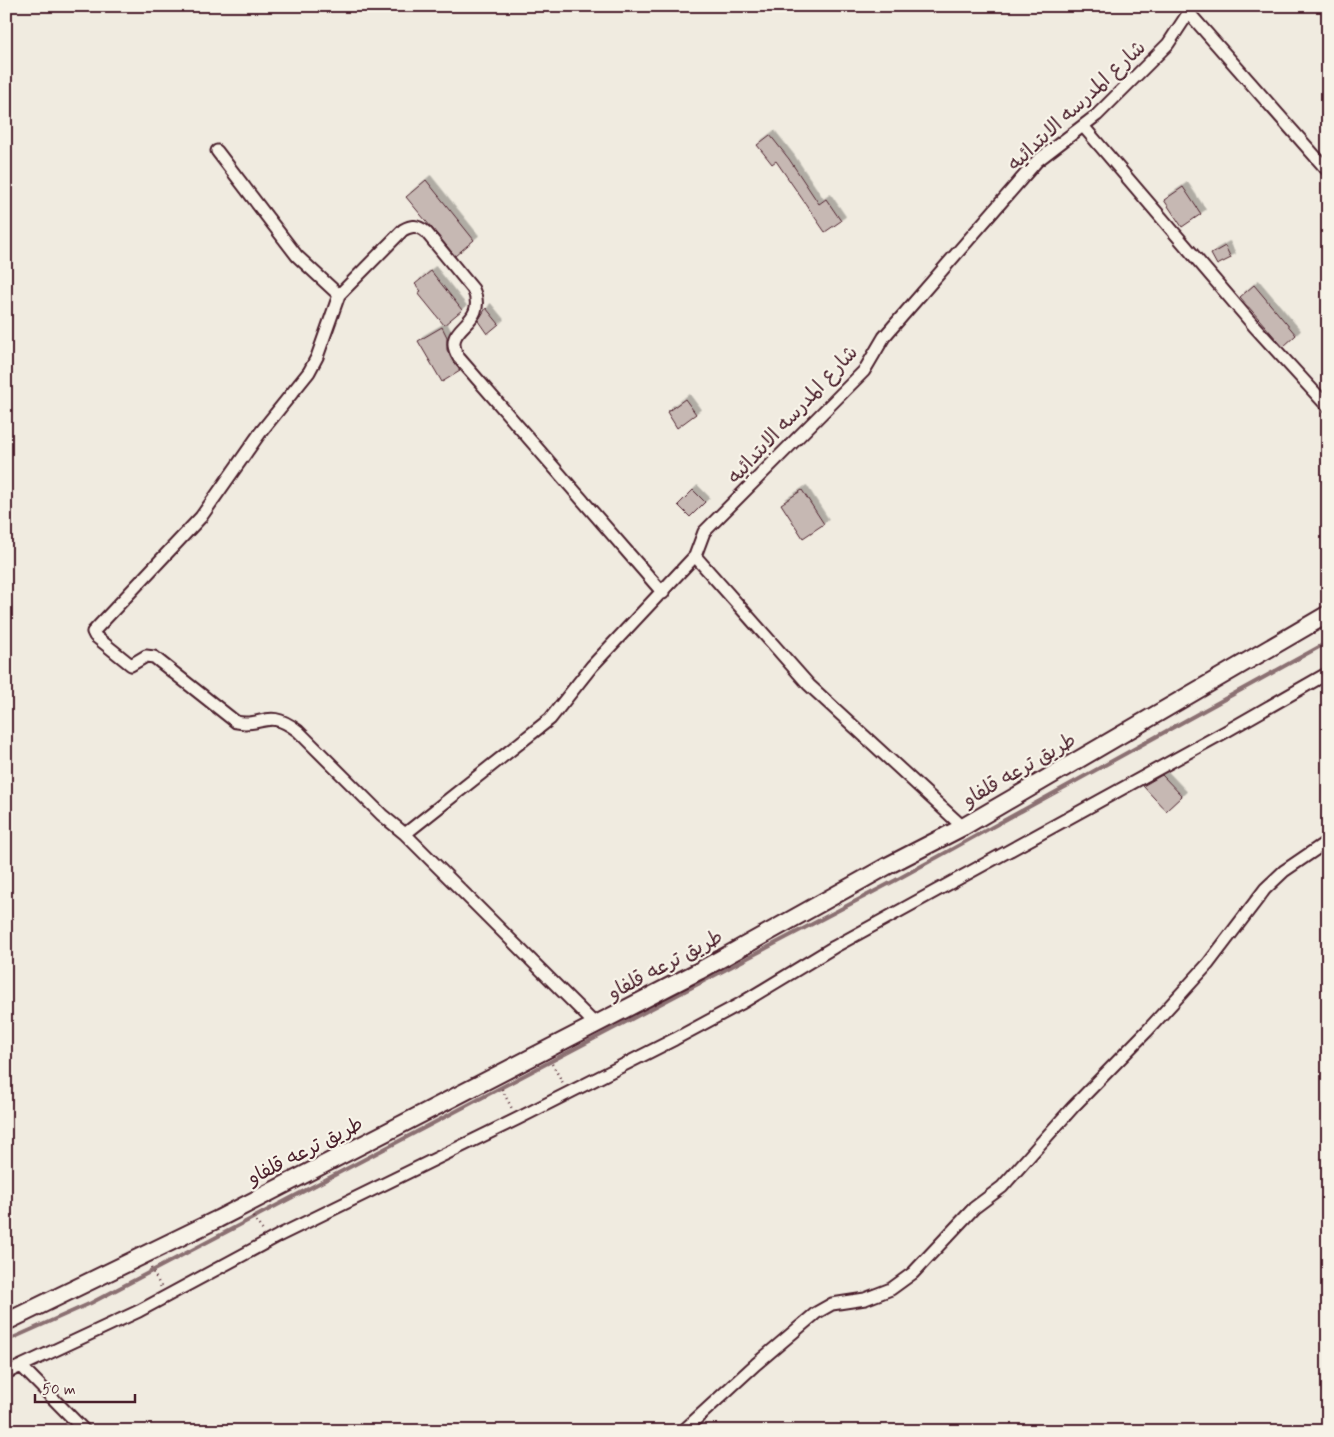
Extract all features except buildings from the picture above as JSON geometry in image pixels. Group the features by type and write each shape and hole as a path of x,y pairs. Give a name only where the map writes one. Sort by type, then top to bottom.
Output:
{"street":[{"name":"شارع المدرسه الابتدائيه","path":"405,834 540,729 559,709 592,666 695,556 704,532 864,371 884,337 1037,161 1083,126 1171,42 1191,10"},
{"path":"1191,10 1328,171"},
{"path":"1083,126 1254,326 1328,407"},
{"path":"217,151 297,256 339,296"},
{"path":"596,1025 405,834 382,815 288,723 277,719 264,718 248,723 236,722 154,657 146,656 131,665 94,634 95,630 200,517 260,433 309,372 317,357 339,296 403,230 410,226 419,227 426,232 473,289 477,299 477,309 472,318 458,331 454,340 454,350 459,358 662,593"},
{"path":"695,556 809,685 963,827"},
{"name":"طريق ترعه قلفاو","path":"6,1322 218,1218 596,1025 963,827 1328,614"},
{"path":"6,1373 139,1311 278,1236 675,1039 734,1007 857,933 1225,732 1328,673"},
{"path":"684,1431 756,1364 816,1313 832,1304 865,1299 883,1293 906,1278 974,1208 1002,1187 1068,1113 1147,1031 1218,951 1265,889 1284,871 1328,841"},
{"path":"21,1366 85,1431"}],"path":[{"path":"548,1057 561,1080"},
{"path":"500,1085 511,1108"},
{"path":"249,1211 264,1232"},
{"path":"150,1265 160,1285"}],"waterway":[{"path":"6,1341 91,1303 896,880 1328,642"}]}
